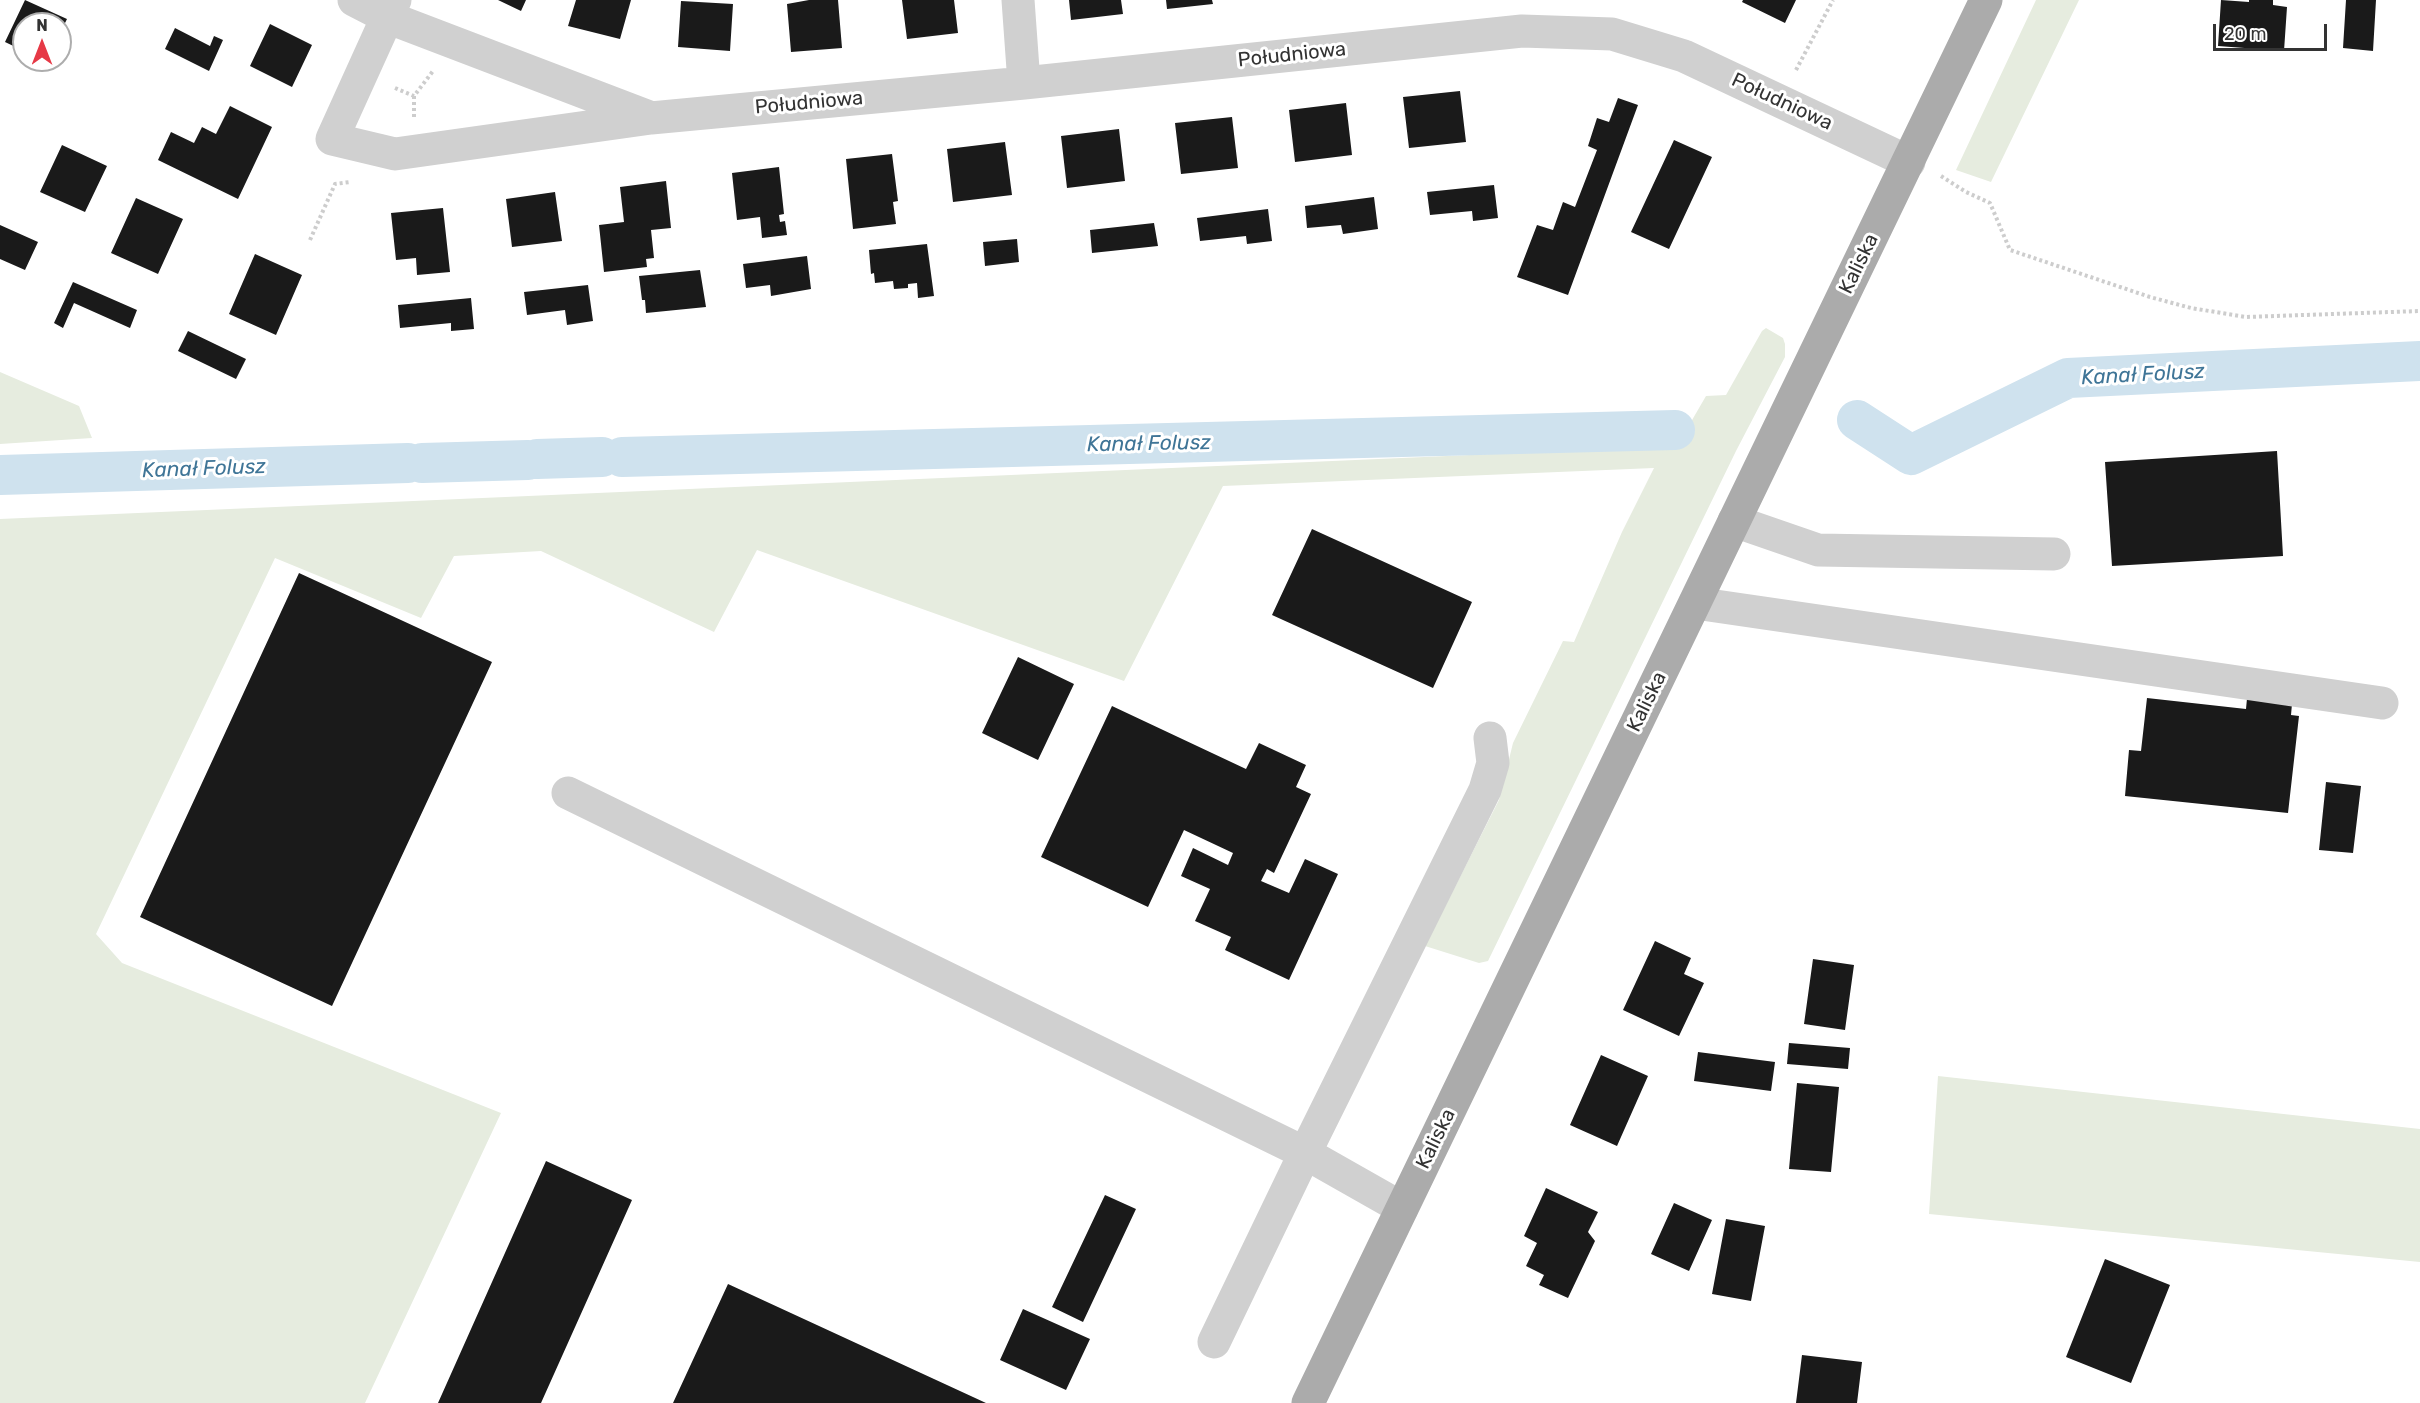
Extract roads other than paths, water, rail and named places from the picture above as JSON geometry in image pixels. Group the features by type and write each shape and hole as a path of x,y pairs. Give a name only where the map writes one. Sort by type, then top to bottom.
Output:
{"main road":[{"name":"Kaliska","path":"1308,1403 1986,0"}],"street":[{"name":"Południowa","path":"354,0 391,8 455,42 651,118"},
{"path":"1018,0 1024,83"},
{"name":"Południowa","path":"391,8 332,139 395,154 651,118 1024,83 1522,31 1612,34 1684,56 1909,162"},
{"path":"1734,521 1818,550 2054,554"},
{"path":"1695,603 2382,703"},
{"path":"1214,1342 1485,790 1493,763 1490,738"},
{"path":"568,793 1305,1153 1402,1208"}],"waterway":[{"name":"Kanał Folusz","path":"1857,420 1911,455 2068,378 2420,361"},
{"name":"Kanał Folusz","path":"622,457 1675,430"},
{"name":"Kanał Folusz","path":"537,459 602,457"},
{"name":"Kanał Folusz","path":"422,463 528,460"},
{"name":"Kanał Folusz","path":"0,475 408,463"}]}
